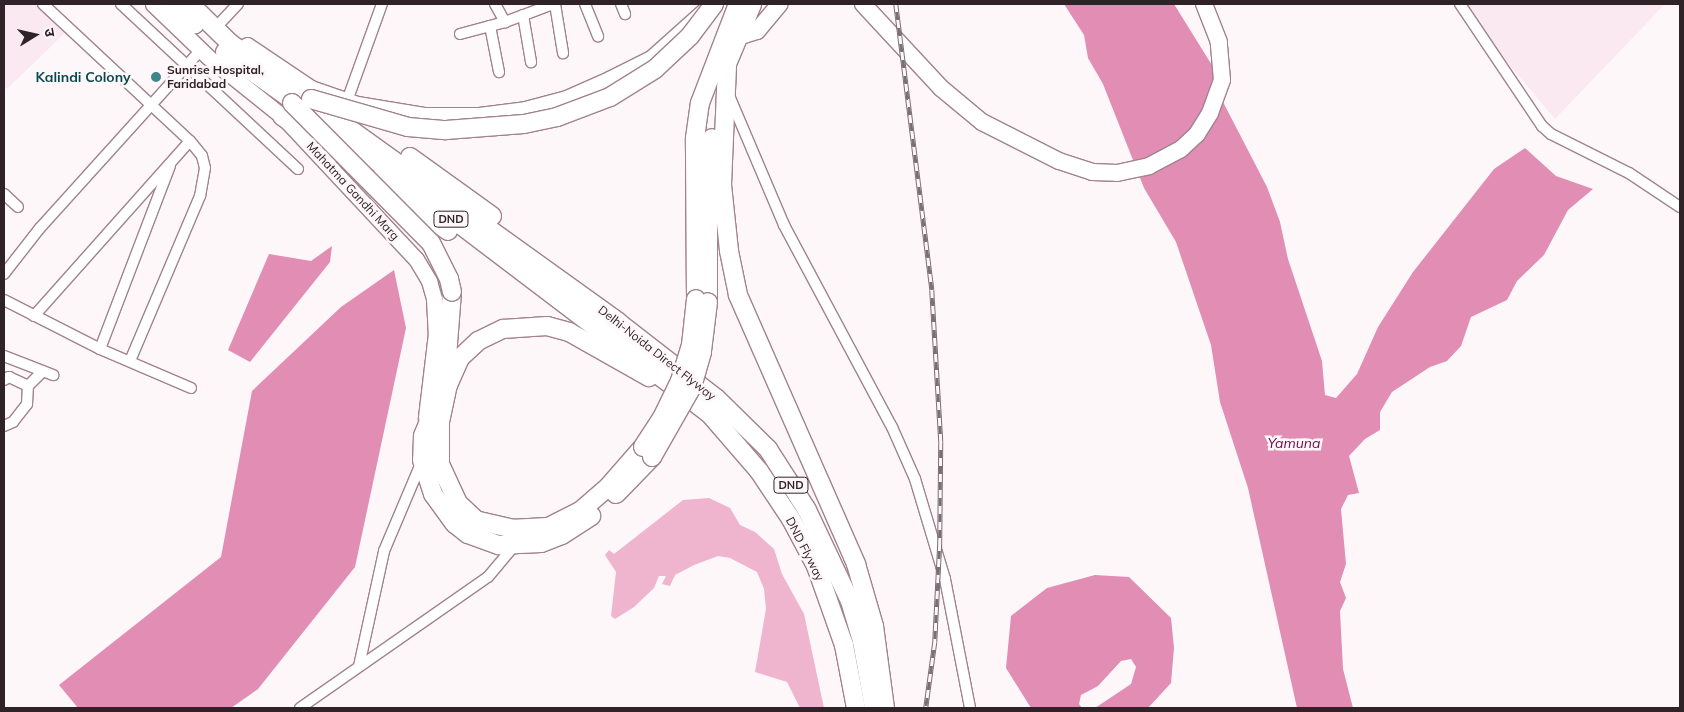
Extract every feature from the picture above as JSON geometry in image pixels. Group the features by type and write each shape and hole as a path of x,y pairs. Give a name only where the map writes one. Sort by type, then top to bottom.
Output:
{"highway":[{"path":"174,4 431,243 449,278 452,292 447,357 433,412 424,436 422,460 433,494 455,524 481,540 514,546 541,543 574,528 608,501 647,452 680,381 702,300 711,143 727,66"},
{"path":"190,4 230,43 311,93 450,184 643,330 671,364"},
{"path":"311,93 408,126 446,130 524,124 557,117 610,97 655,69 690,36 713,4"},
{"path":"702,300 695,138 700,103 738,4"},
{"path":"738,37 757,31 780,4"},
{"path":"863,4 941,88 982,122 1059,161 1092,172 1117,173 1149,166 1181,149 1197,134 1210,113 1222,80 1219,42 1204,4"},
{"path":"727,66 722,134 722,185 728,251 738,295 856,564 874,626 885,708"},
{"name":"Delhi-Noida Direct Flyway","path":"311,93 614,329 709,413"},
{"path":"287,109 432,219 642,373"},
{"name":"Delhi-Noida Direct Flyway","path":"287,109 366,153 614,329 671,364 716,398 768,449 807,510 850,601 862,641 874,708"},
{"path":"647,452 580,512 548,526 514,529 487,525 466,512 445,480 439,450 440,422 448,385 460,358 489,333 518,326 547,326 569,332 709,413"},
{"name":"DND Flyway","path":"709,413 759,471 791,519 816,566 844,645 856,708"}],"main road":[{"name":"Mahatma Gandhi Marg","path":"153,4 201,50 287,109 404,245 429,281 436,333 424,436"},
{"path":"202,4 237,39 311,93 425,115 479,115 566,98 651,58 690,20 713,4"},
{"path":"727,66 753,4"}],"street":[{"path":"43,4 190,141 202,156 205,181 130,362"},
{"path":"121,4 298,169"},
{"path":"221,22 238,4"},
{"path":"347,101 382,4"},
{"path":"495,4 505,22"},
{"path":"460,34 505,22 554,4 563,52"},
{"path":"584,4 598,36"},
{"path":"1460,4 1542,126 1551,134 1629,174 1680,207"},
{"path":"524,15 531,62"},
{"path":"490,26 499,72"},
{"path":"4,274 40,228 201,50"},
{"path":"726,90 744,126 784,225 892,427 915,479 945,579 970,708"},
{"path":"722,134 736,126 744,126"},
{"path":"34,316 190,141"},
{"path":"100,349 172,161"},
{"path":"4,194 18,207"},
{"path":"4,300 100,349 191,388"},
{"path":"4,356 48,373 28,386"},
{"path":"4,380 9,377 28,386"},
{"path":"4,426 13,422 27,404 28,386"},
{"path":"358,666 384,551 422,460"},
{"path":"300,708 358,666 488,578 514,546"}],"shaded area":[{"path":"4,4 41,4 67,31 7,89 4,86"},
{"path":"1467,4 1665,4 1555,119 1485,36"},
{"path":"709,498 730,508 740,525 755,532 774,549 782,574 804,614 824,708 800,708 787,682 755,672 766,609 764,589 757,572 730,558 718,556 694,565 675,575 670,586 662,584 666,576 659,576 654,588 634,607 615,619 611,616 616,572 605,555 609,550 614,554 683,500"}],"water":[{"name":"Yamuna","path":"1064,4 1174,4 1218,75 1223,102 1267,187 1280,222 1288,259 1322,361 1325,395 1336,398 1357,374 1378,327 1413,272 1494,169 1525,148 1556,176 1593,189 1568,210 1544,255 1517,281 1507,300 1471,317 1461,346 1447,361 1430,367 1392,392 1380,412 1380,430 1365,439 1349,456 1359,493 1348,495 1341,509 1346,564 1340,582 1346,598 1340,611 1343,669 1353,708 1297,708 1248,488 1220,402 1211,345 1176,242 1144,188 1103,84 1088,58 1084,35"},
{"path":"332,246 330,262 250,362 228,350 269,254 311,261"},
{"path":"394,270 406,328 355,567 258,689 231,708 78,708 59,685 221,557 252,391 341,307"},
{"path":"1095,575 1129,577 1171,618 1174,648 1171,683 1148,708 1095,708 1131,684 1136,667 1131,659 1121,661 1098,686 1081,695 1079,704 1082,708 1031,708 1006,668 1011,616 1047,588"}],"railway":[{"path":"896,4 932,290 941,442 940,543 935,642 926,708"}],"place":[{"name":"Sunrise Hospital, Faridabad","path":"156,77"}],"district":[{"name":"Kalindi Colony","path":"83,77"}]}
